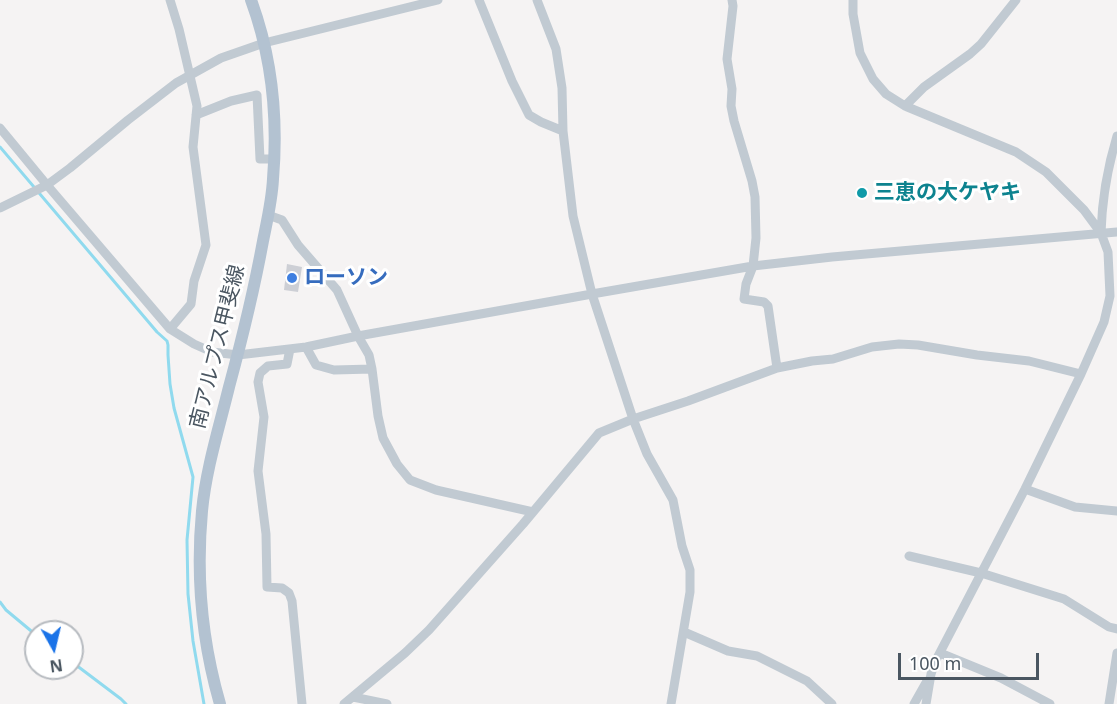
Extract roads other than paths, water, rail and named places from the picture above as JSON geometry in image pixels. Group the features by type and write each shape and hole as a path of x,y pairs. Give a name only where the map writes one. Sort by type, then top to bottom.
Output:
{"main road":[{"name":"南アルプス甲斐線","path":"220,704 212,678 202,603 200,549 202,510 209,467 258,268 268,215 274,159 274,113 270,73 251,0"}],"street":[{"path":"170,0 197,106 193,147 206,245 194,282 191,304 170,329"},
{"path":"0,208 47,186 159,96 190,74 222,58 264,44 438,0"},
{"path":"478,0 529,115 564,131"},
{"path":"537,0 556,49 562,88 573,216 592,294 633,419 647,453 674,500 682,546 690,570 690,592 671,704"},
{"path":"732,0 727,59 732,89 731,106 755,197 756,238 753,266 746,284 744,299 764,302 768,306 777,368"},
{"path":"853,0 853,14 860,53 873,79 886,93 905,106 1016,152 1046,172 1084,210 1101,233 1108,252 1114,296 1081,374 1025,489 914,704"},
{"path":"905,106 924,87 981,44 1016,0"},
{"path":"196,115 231,101 257,95 260,159 274,159"},
{"path":"0,128 170,329 212,352 238,355 306,347 753,266 1117,232"},
{"path":"1101,233 1102,202 1117,136"},
{"path":"268,215 282,220 298,245 337,290 369,355 383,438 397,464 410,480 436,490 533,512"},
{"path":"344,704 429,630 599,433 777,368 832,359 872,347 899,344 918,345 1029,361 1081,374"},
{"path":"306,347 316,365 334,370 372,369"},
{"path":"290,349 287,364 268,366 260,373 258,382 264,417 258,471 266,534 267,587 282,588 289,592 292,601 302,704"},
{"path":"1025,489 1075,507 1117,512"},
{"path":"909,556 981,573 1064,599 1109,627 1117,629"},
{"path":"684,632 728,651 757,656 807,681 832,704"},
{"path":"940,653 1001,678 1050,704"},
{"path":"1109,704 1117,653"},
{"path":"926,704 931,674"},
{"path":"353,697 387,704"}],"waterway":[{"path":"0,147 167,341 174,408 193,477 187,540 188,594 193,641 204,704"},
{"path":"0,602 24,625"},
{"path":"84,671 126,704"}],"place":[{"name":"三恵の大ケヤキ","path":"862,193"},
{"name":"ローソン","path":"292,278"}]}
